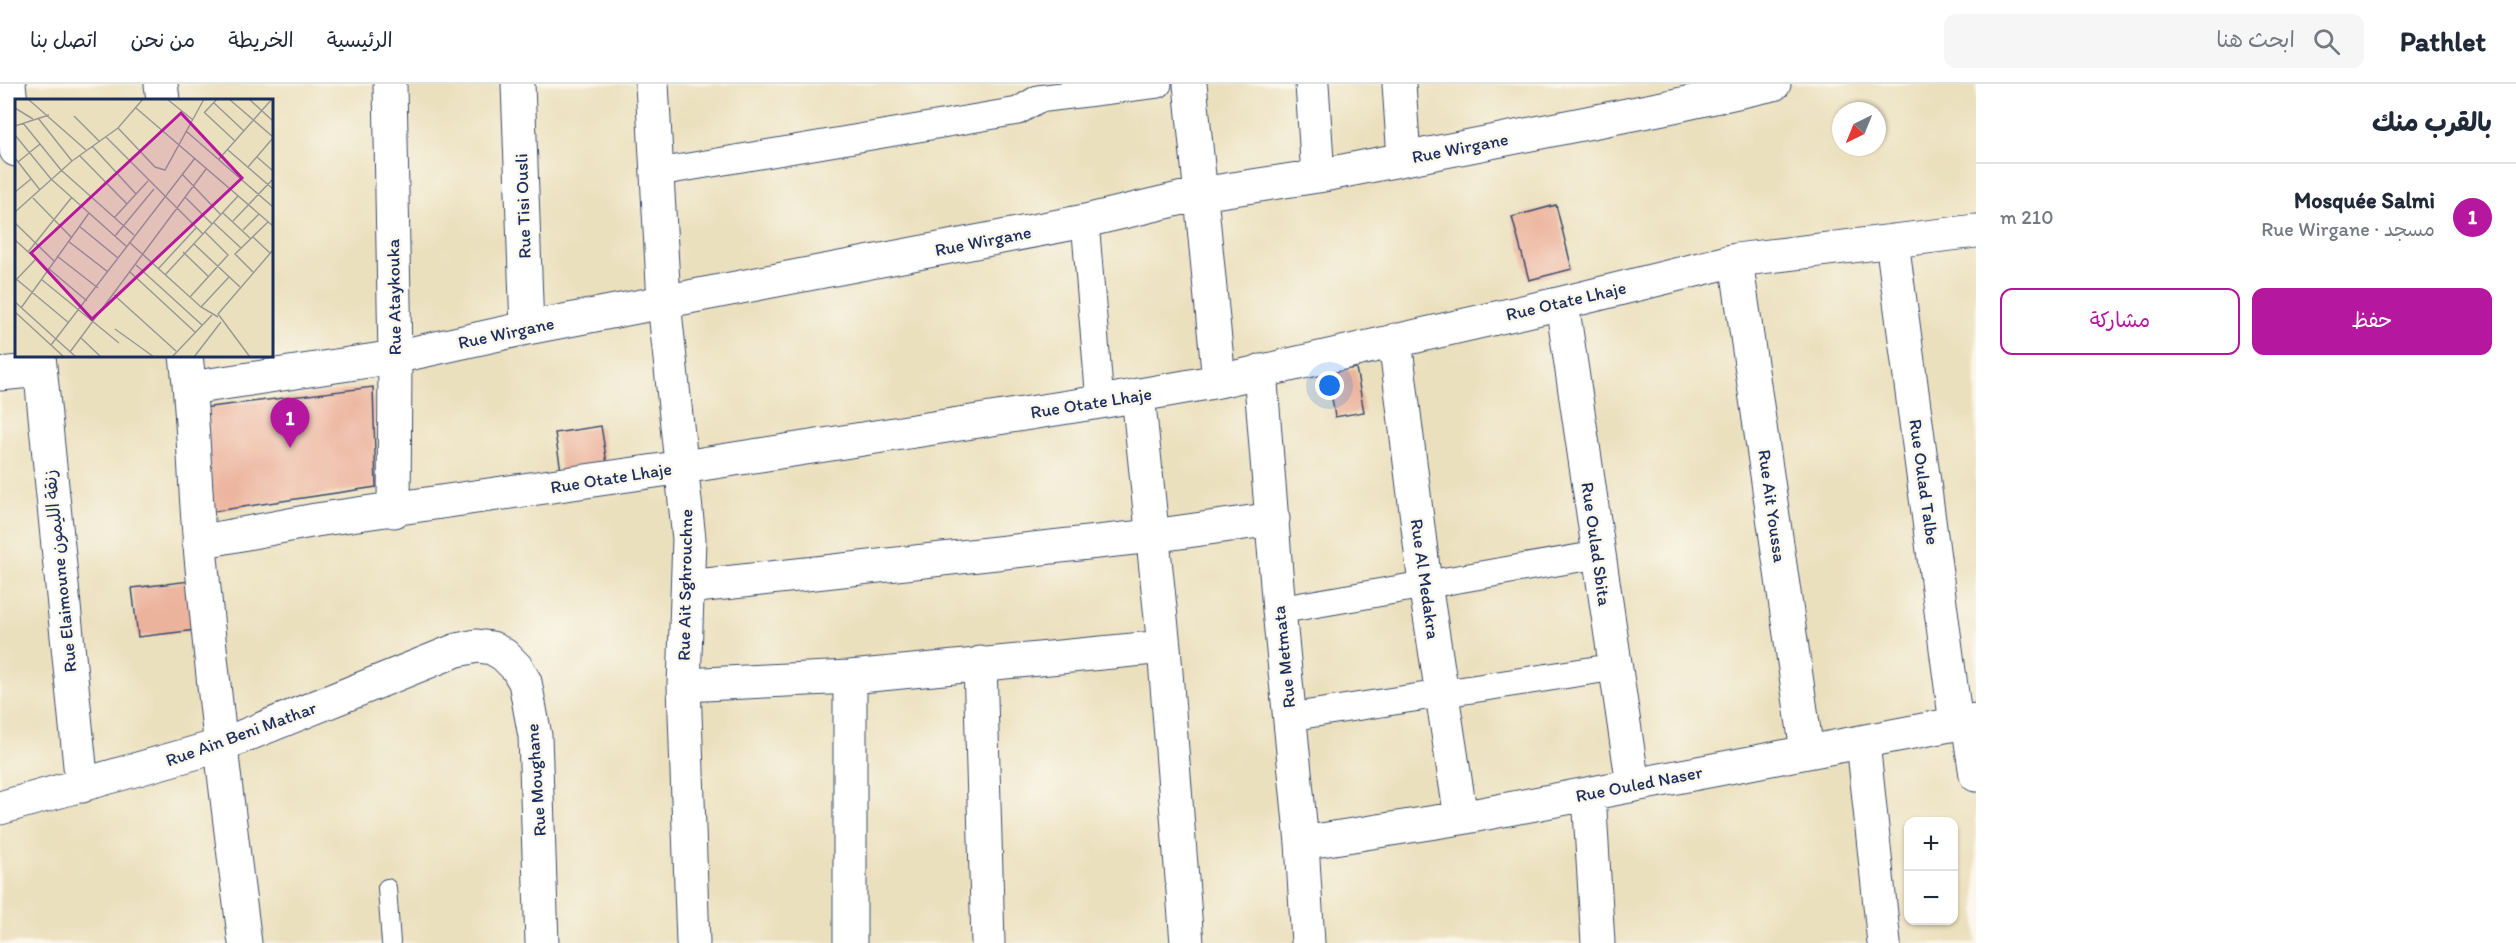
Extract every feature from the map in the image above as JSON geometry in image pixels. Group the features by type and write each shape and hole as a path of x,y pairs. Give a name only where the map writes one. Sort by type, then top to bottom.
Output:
{"street":[{"path":"9,84 15,141"},
{"path":"161,84 163,99"},
{"name":"Rue Ataykouka","path":"390,84 395,357 394,511"},
{"name":"Rue Tisi Ousli","path":"518,84 527,328"},
{"name":"Rue Ait Sghrouchne","path":"652,84 659,172 664,302 689,539 684,685 693,943"},
{"path":"659,172 1018,111 1038,99 1158,84"},
{"path":"1190,84 1219,381"},
{"path":"1312,84 1318,176"},
{"path":"1399,84 1404,159"},
{"name":"Rue Wirgane","path":"190,388 395,357 527,328 1085,221 1200,194 1318,176 1404,159 1671,95 1774,84"},
{"path":"1085,221 1100,402"},
{"name":"Rue Otate Lhaje","path":"200,542 316,520 394,511 1100,402 1219,381 1562,303 1736,260 1976,231"},
{"name":"Rue Oulad Talbe","path":"1892,241 1976,775"},
{"name":"Rue Ait Youssa","path":"1736,260 1807,752"},
{"name":"Rue Oulad Sbita","path":"1562,303 1597,555 1633,785"},
{"name":"Rue Al Medakra","path":"1395,340 1425,585 1461,818"},
{"path":"186,357 219,746 245,943"},
{"path":"0,374 39,363"},
{"name":"Rue Elaimoune زنقة الليمون","path":"39,363 82,786"},
{"name":"Rue Metmata","path":"1260,371 1279,610 1302,843 1308,943"},
{"path":"1138,395 1164,647 1187,943"},
{"path":"688,587 1152,536 1273,519"},
{"path":"1279,610 1597,555"},
{"name":"Rue Ain Beni Mathar","path":"0,808 219,746 426,661 477,645"},
{"name":"Rue Moughane","path":"477,645 492,648 504,655 525,682 536,746 542,943"},
{"path":"684,685 850,677 1164,647"},
{"path":"980,663 988,943"},
{"path":"1290,717 1442,695 1615,666"},
{"path":"850,677 850,943"},
{"name":"Rue Ouled Naser","path":"1302,843 1461,818 1967,722"},
{"path":"1863,742 1884,943"},
{"path":"1589,794 1598,943"}],"lane":[{"path":"387,888 391,943"}],"building":[{"path":"1556,205 1572,269 1529,280 1512,217"},
{"path":"1356,368 1364,412 1335,417 1328,372"},
{"path":"373,387 376,487 209,512 202,408"},
{"path":"601,426 607,463 561,471 555,433"},
{"path":"190,581 196,630 138,637 132,588"}],"place":[{"name":"Mosquée Salmi","path":"290,448"}]}
